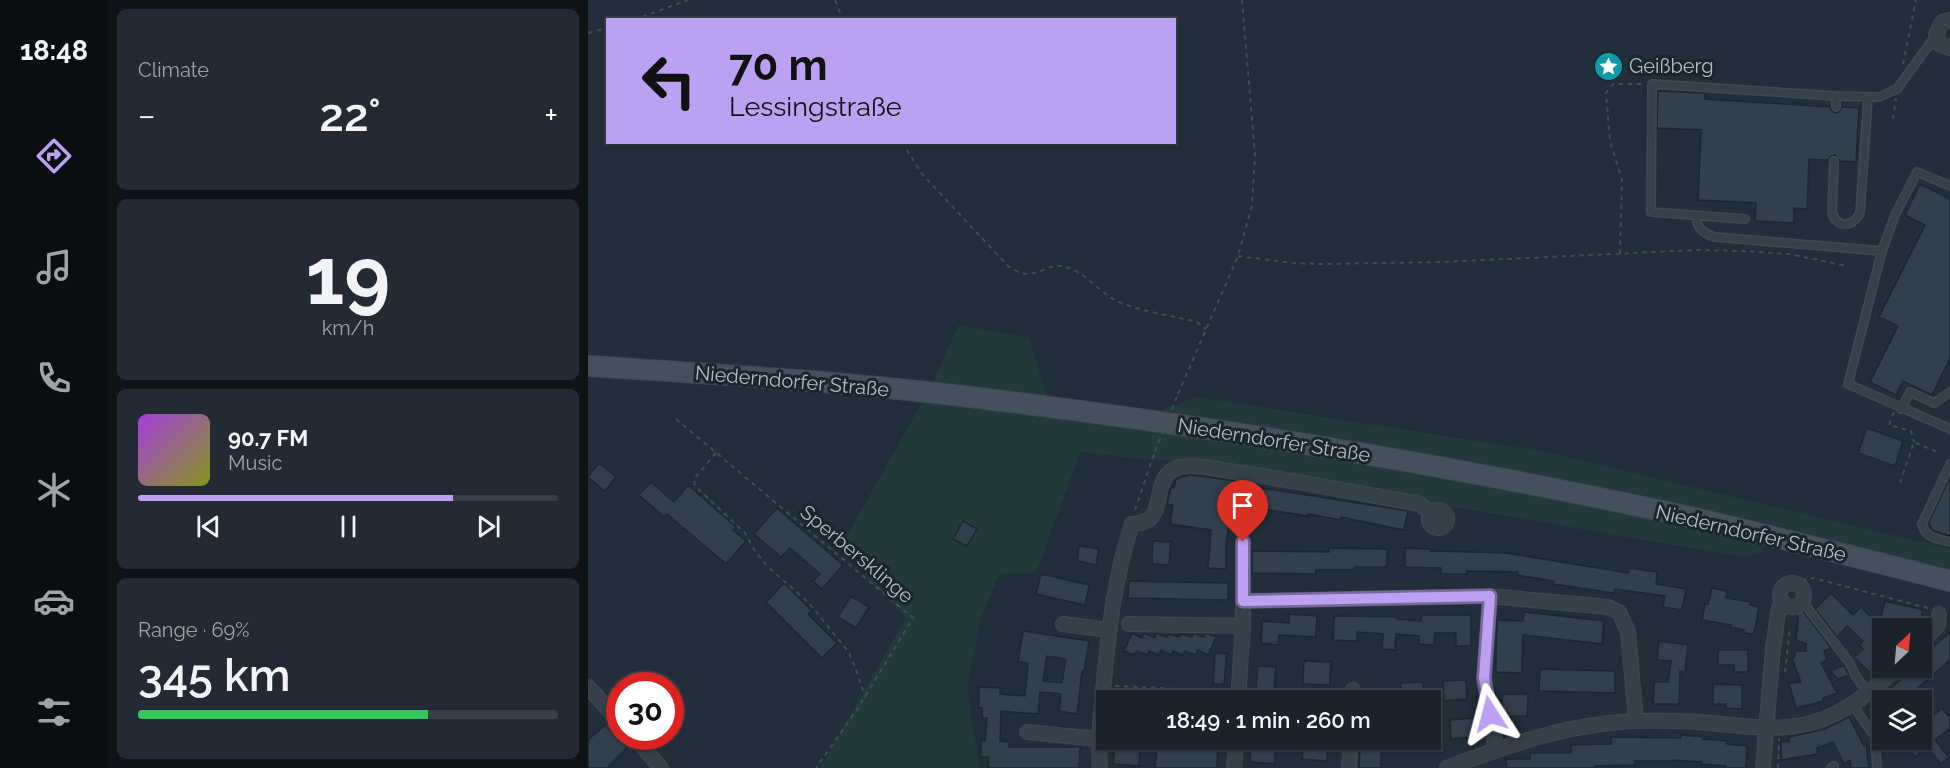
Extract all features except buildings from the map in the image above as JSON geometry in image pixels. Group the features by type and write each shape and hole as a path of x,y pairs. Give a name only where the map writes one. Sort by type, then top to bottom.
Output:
{"main road":[{"name":"Niederndorfer Straße","path":"588,366 735,375 958,395 1140,418 1261,437 1438,467 1668,513 1950,581"}],"street":[{"path":"1950,20 1942,22 1936,35 1939,44 1950,48"},
{"path":"1103,690 1108,630 1122,554 1132,524 1143,524 1151,519 1156,511 1162,482 1170,472 1178,467 1190,465 1246,473 1420,504 1430,513"},
{"path":"1238,690 1243,626 1243,542"},
{"path":"1763,768 1773,648 1779,607 1792,604 1803,600 1803,591 1793,583 1786,585 1780,594 1792,604"},
{"path":"1243,601 1490,596 1608,607 1619,612 1628,632 1636,721"},
{"path":"1490,596 1484,678 1496,750"},
{"path":"1932,631 1938,625 1939,614"},
{"path":"1063,624 1108,630"},
{"path":"1129,624 1243,626"},
{"path":"1447,768 1496,750 1565,730 1636,721 1699,722 1765,729 1815,722 1852,704 1885,678"},
{"path":"588,687 606,707"},
{"path":"1027,732 1096,740"},
{"path":"645,750 661,768"},
{"path":"1099,750 1100,768"},
{"path":"1234,768 1235,750"},
{"path":"1349,768 1350,750"}],"lane":[{"path":"1745,219 1651,212 1652,84 1879,97 1897,89 1936,35"},
{"path":"1836,96 1836,107"},
{"path":"1834,161 1832,212 1834,219 1841,224 1850,225 1857,220 1860,213 1868,98"},
{"path":"1950,186 1917,172 1895,215 1882,251 1848,384 1950,429"},
{"path":"1696,216 1699,229 1715,237 1882,251"},
{"path":"1899,408 1910,392 1934,403 1950,392"},
{"path":"1950,464 1922,524 1923,530 1930,537 1950,542"},
{"path":"1792,604 1806,606 1849,662 1868,693"},
{"path":"1852,704 1875,736 1877,768"}],"path":[{"path":"639,18 688,0"},
{"path":"835,0 842,18"},
{"path":"1132,524 1139,494 1155,451 1238,256 1252,206 1255,176 1251,92 1242,0"},
{"path":"1902,82 1903,64 1916,0"},
{"path":"588,33 606,28"},
{"path":"1620,254 1622,180 1610,141 1606,93 1613,84 1652,84"},
{"path":"1893,118 1897,89"},
{"path":"903,144 922,174 1017,273 1027,276 1060,266 1070,268 1118,301 1197,322 1206,329"},
{"path":"1238,256 1321,264 1442,262 1696,250 1789,254 1847,266"},
{"path":"1899,408 1889,425 1911,431 1914,442 1900,483"},
{"name":"Sperbersklinge","path":"676,419 913,618 865,697 816,768"},
{"path":"1914,442 1937,452"},
{"path":"716,453 694,479 695,486 745,533 768,567 808,602 848,651 865,697"},
{"path":"1243,542 1246,473"},
{"path":"1793,583 1813,578 1925,606 1939,614"},
{"path":"1784,680 1792,604"},
{"path":"1103,686 1157,690"},
{"path":"1778,768 1780,728"}],"green space":[{"path":"959,325 1029,338 1048,399 931,385"},
{"path":"1197,397 1546,452 1950,549 1950,573 1704,509 1413,454 1158,411"},
{"path":"924,399 1267,445 1515,489 1760,541 1764,552 1742,557 1191,461 1141,459 1080,452 1036,573 999,574 981,618 967,687 979,768 820,768 906,618 840,548"}],"place":[{"name":"Geißberg","path":"1608,66"}],"route":[{"path":"1243,542 1243,601 1490,596 1484,678 1490,714"}]}
